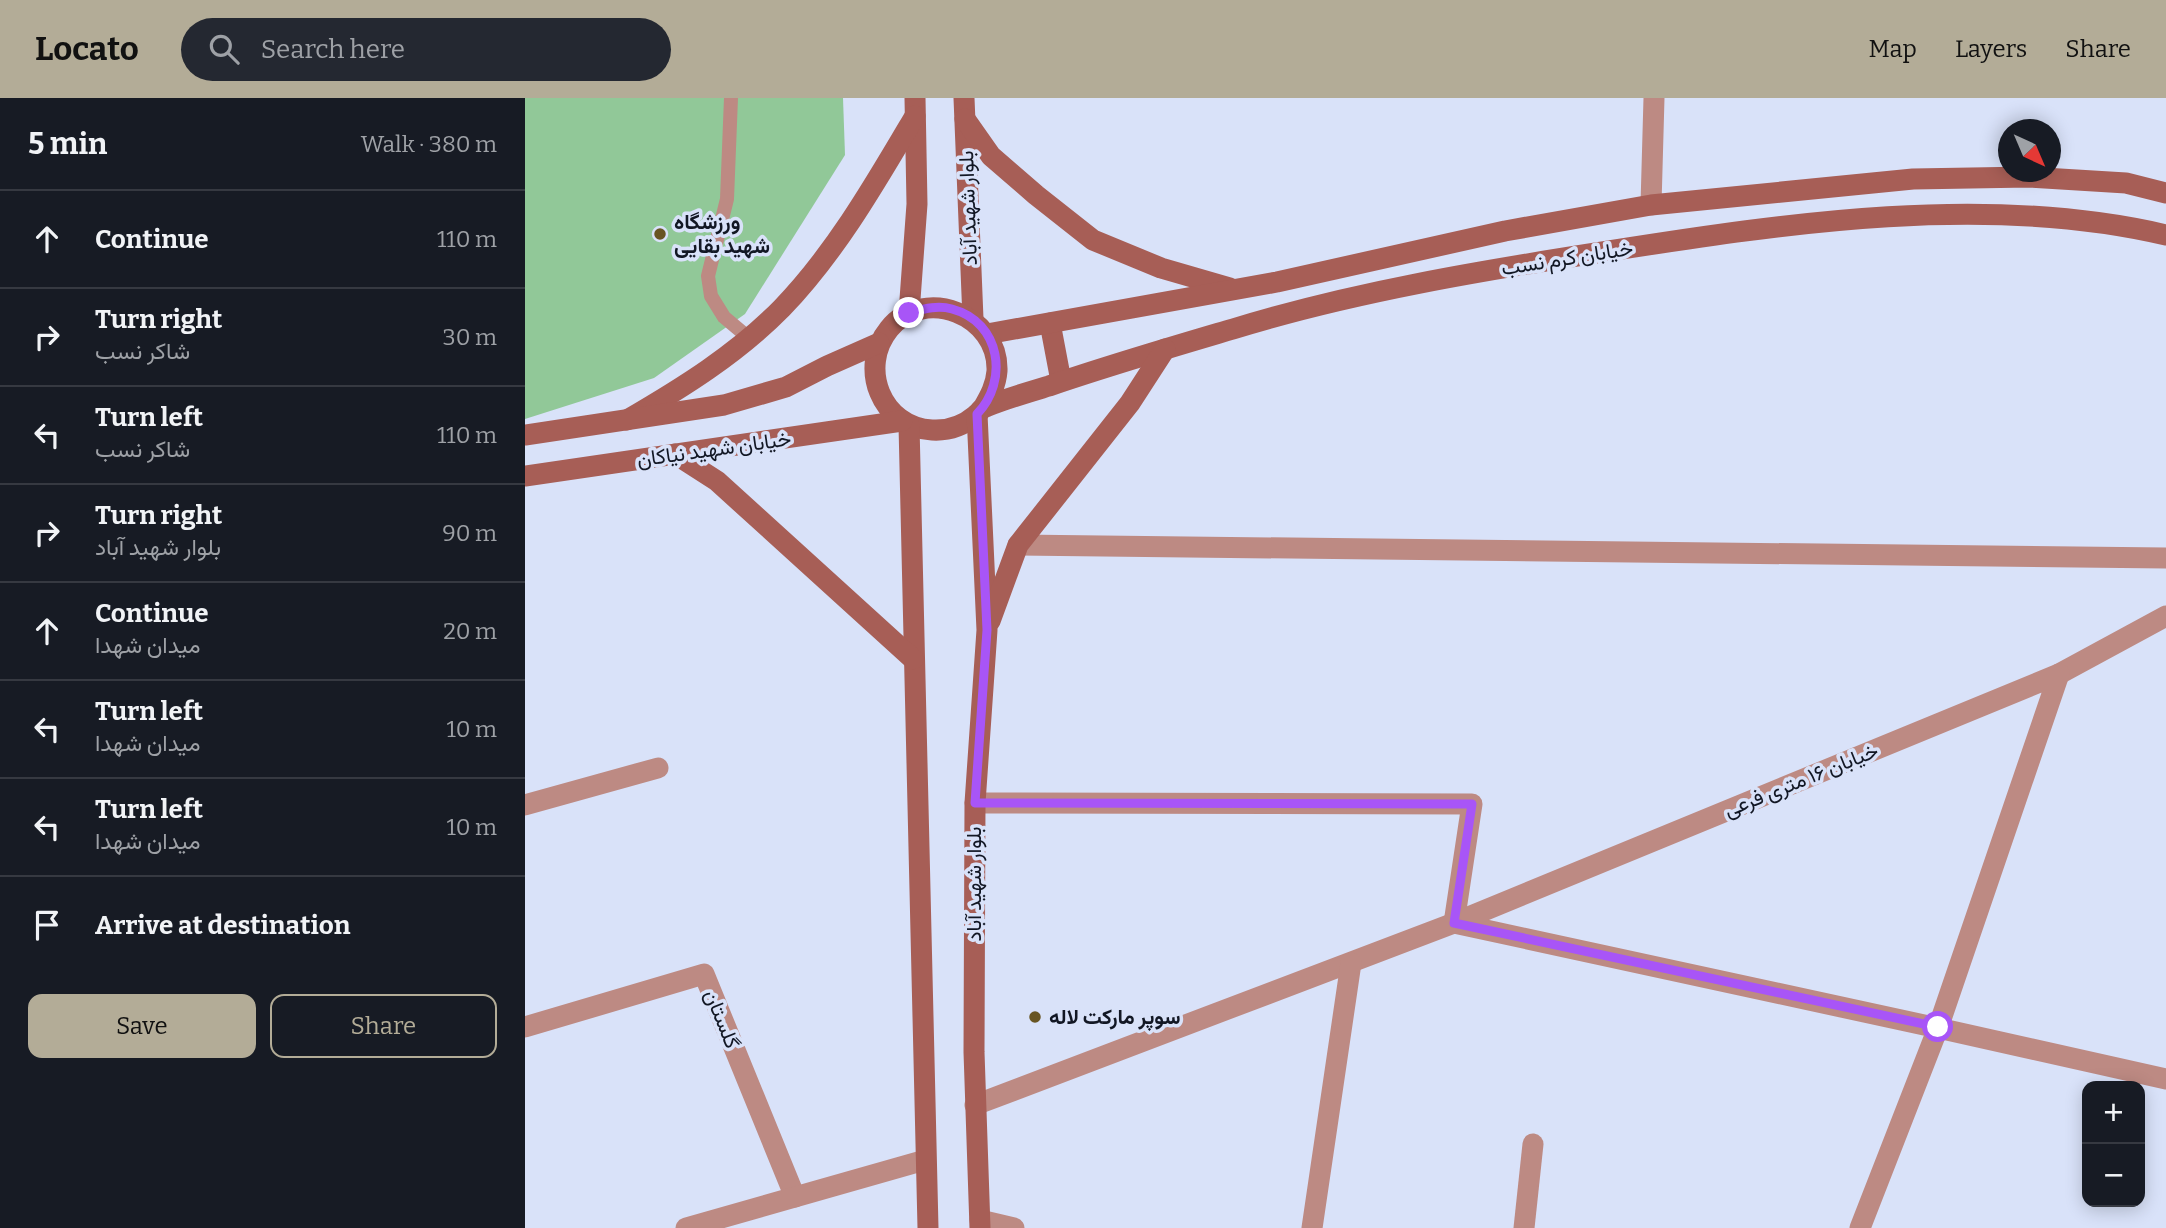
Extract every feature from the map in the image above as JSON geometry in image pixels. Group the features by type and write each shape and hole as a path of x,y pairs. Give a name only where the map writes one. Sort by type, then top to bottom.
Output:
{"main road":[{"path":"627,420 679,390 749,338 783,307 825,255 874,185 915,107"},
{"path":"909,313 917,204 915,107"},
{"path":"964,109 991,156 1035,195 1093,240 1161,268 1235,290"},
{"name":"بلوار شهید آباد","path":"964,109 980,326"},
{"name":"خیابان کرم نسب","path":"980,326 1050,323 1235,290 1505,231 1651,205 1913,179 2043,178 2126,183 2166,193"},
{"name":"خیابان کرم نسب","path":"980,411 1061,382 1286,313 1510,266 1805,222 1917,215 2029,216 2127,226 2166,235"},
{"path":"930,307 953,309 980,326 995,352 997,371 993,391 980,411 962,425 945,430 926,430 906,423 886,406 876,387 874,365 879,343 891,325 909,313 930,307"},
{"path":"1050,323 1061,382"},
{"name":"خیابان شهید نیاکان","path":"525,435 725,405 786,387 879,343"},
{"path":"987,630 1018,545 1130,403 1165,349"},
{"name":"بلوار شهید آباد","path":"980,411 987,630 975,803 975,1105 980,1224"},
{"path":"906,423 927,1228"},
{"name":"خیابان شهید نیاکان","path":"525,476 906,423"},
{"path":"675,454 717,481 913,659"}],"street":[{"path":"1651,205 1654,98"},
{"path":"1018,545 2166,558"},
{"name":"خیابان ۱۶ متری فرعی","path":"975,1105 1454,923 2059,674 2166,616"},
{"path":"1860,1228 1938,1027 2059,674"},
{"path":"525,805 658,768"},
{"path":"975,803 1472,804 1454,923 2166,1079"},
{"path":"1312,1228 1351,963"},
{"name":"گلستان","path":"525,1027 704,974 795,1197"},
{"path":"1524,1228 1533,1144"},
{"path":"687,1228 925,1160"},
{"path":"980,1224 1014,1228"}],"lane":[{"path":"731,98 727,200 708,276 711,296 724,317 749,338"}],"green space":[{"name":"ورزشگاه شهید بقایی","path":"525,98 843,98 845,155 745,314 654,378 525,419"}],"place":[{"name":"ورزشگاه شهید بقایی","path":"660,234"},
{"name":"سوپر مارکت لاله","path":"1035,1017"}],"route":[{"path":"909,313 930,307 953,309 973,319 987,334 995,352 997,371 993,391 977,414 987,630 975,803 1472,804 1454,923 1938,1027"}]}
